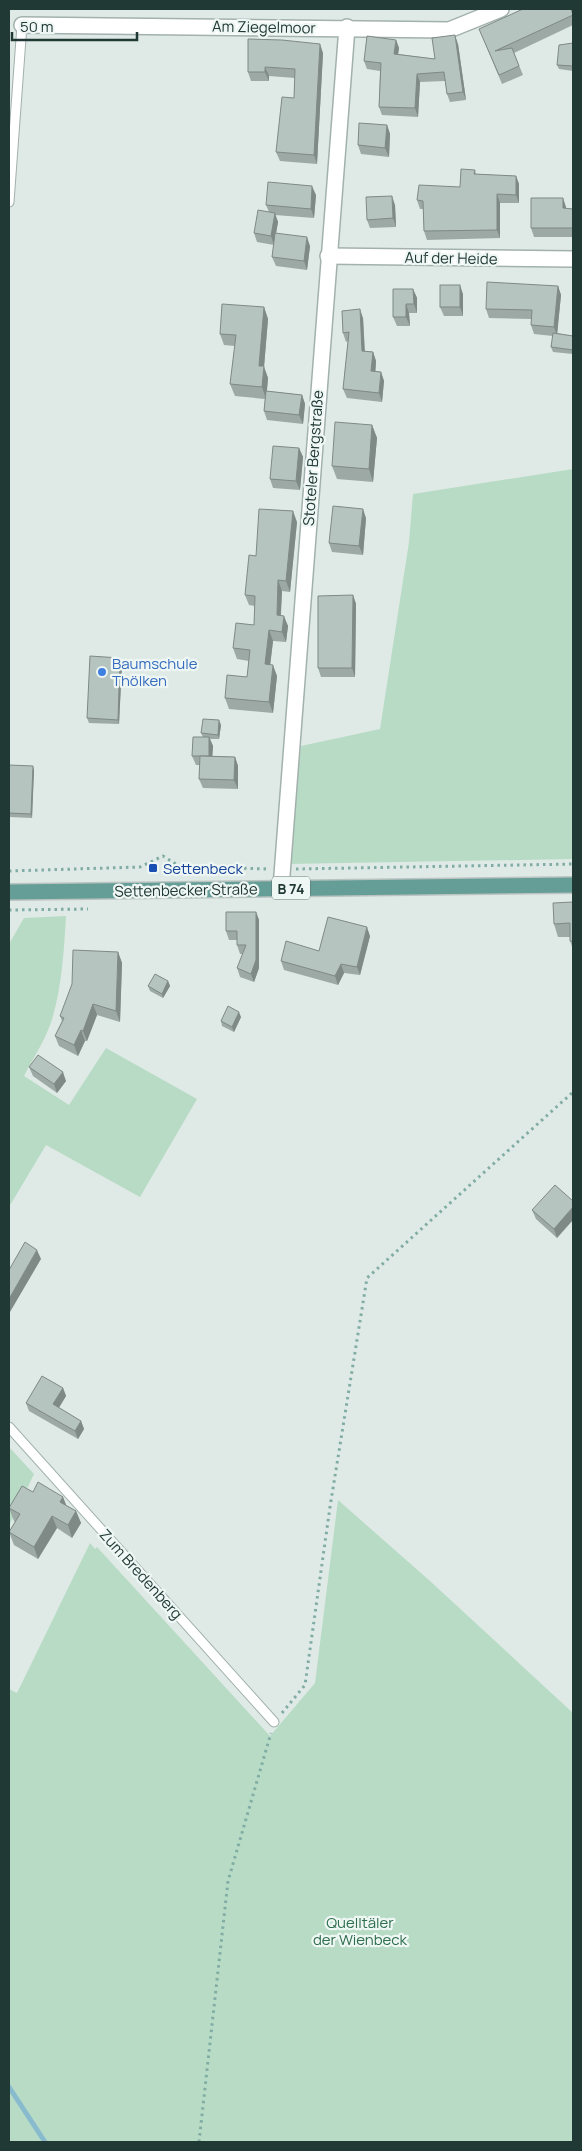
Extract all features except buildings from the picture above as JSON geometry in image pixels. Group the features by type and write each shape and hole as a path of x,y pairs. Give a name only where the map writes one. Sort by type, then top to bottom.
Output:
{"main road":[{"name":"Settenbecker Straße","path":"11,896 281,888 573,885"}],"street":[{"name":"Am Ziegelmoor","path":"22,24 450,30 502,9"},
{"name":"Stoteler Bergstraße","path":"281,888 347,28"},
{"name":"Auf der Heide","path":"328,256 573,260"}],"lane":[{"path":"9,202 22,24"},
{"name":"Zum Bredenberg","path":"9,1427 274,1722"}],"path":[{"path":"199,2142 228,1881 274,1722 305,1685 330,1506 367,1278 573,1092"}],"green space":[{"path":"573,469 573,859 288,864 301,746 380,729 409,542 413,494"},
{"path":"66,916 61,979 53,1016 44,1039 24,1076 69,1105 106,1048 197,1099 140,1197 46,1145 9,1207 9,944 24,918"},
{"path":"9,1447 34,1474 9,1526"},
{"name":"Quelltäler der Wienbeck","path":"338,1500 430,1581 573,1713 573,2142 9,2142 9,1689 17,1693 90,1543 95,1549 97,1547 270,1736 315,1683"}],"waterway":[{"path":"9,2087 45,2142"}],"place":[{"name":"Baumschule Thölken","path":"102,672"},
{"name":"Settenbeck","path":"153,868"}]}
